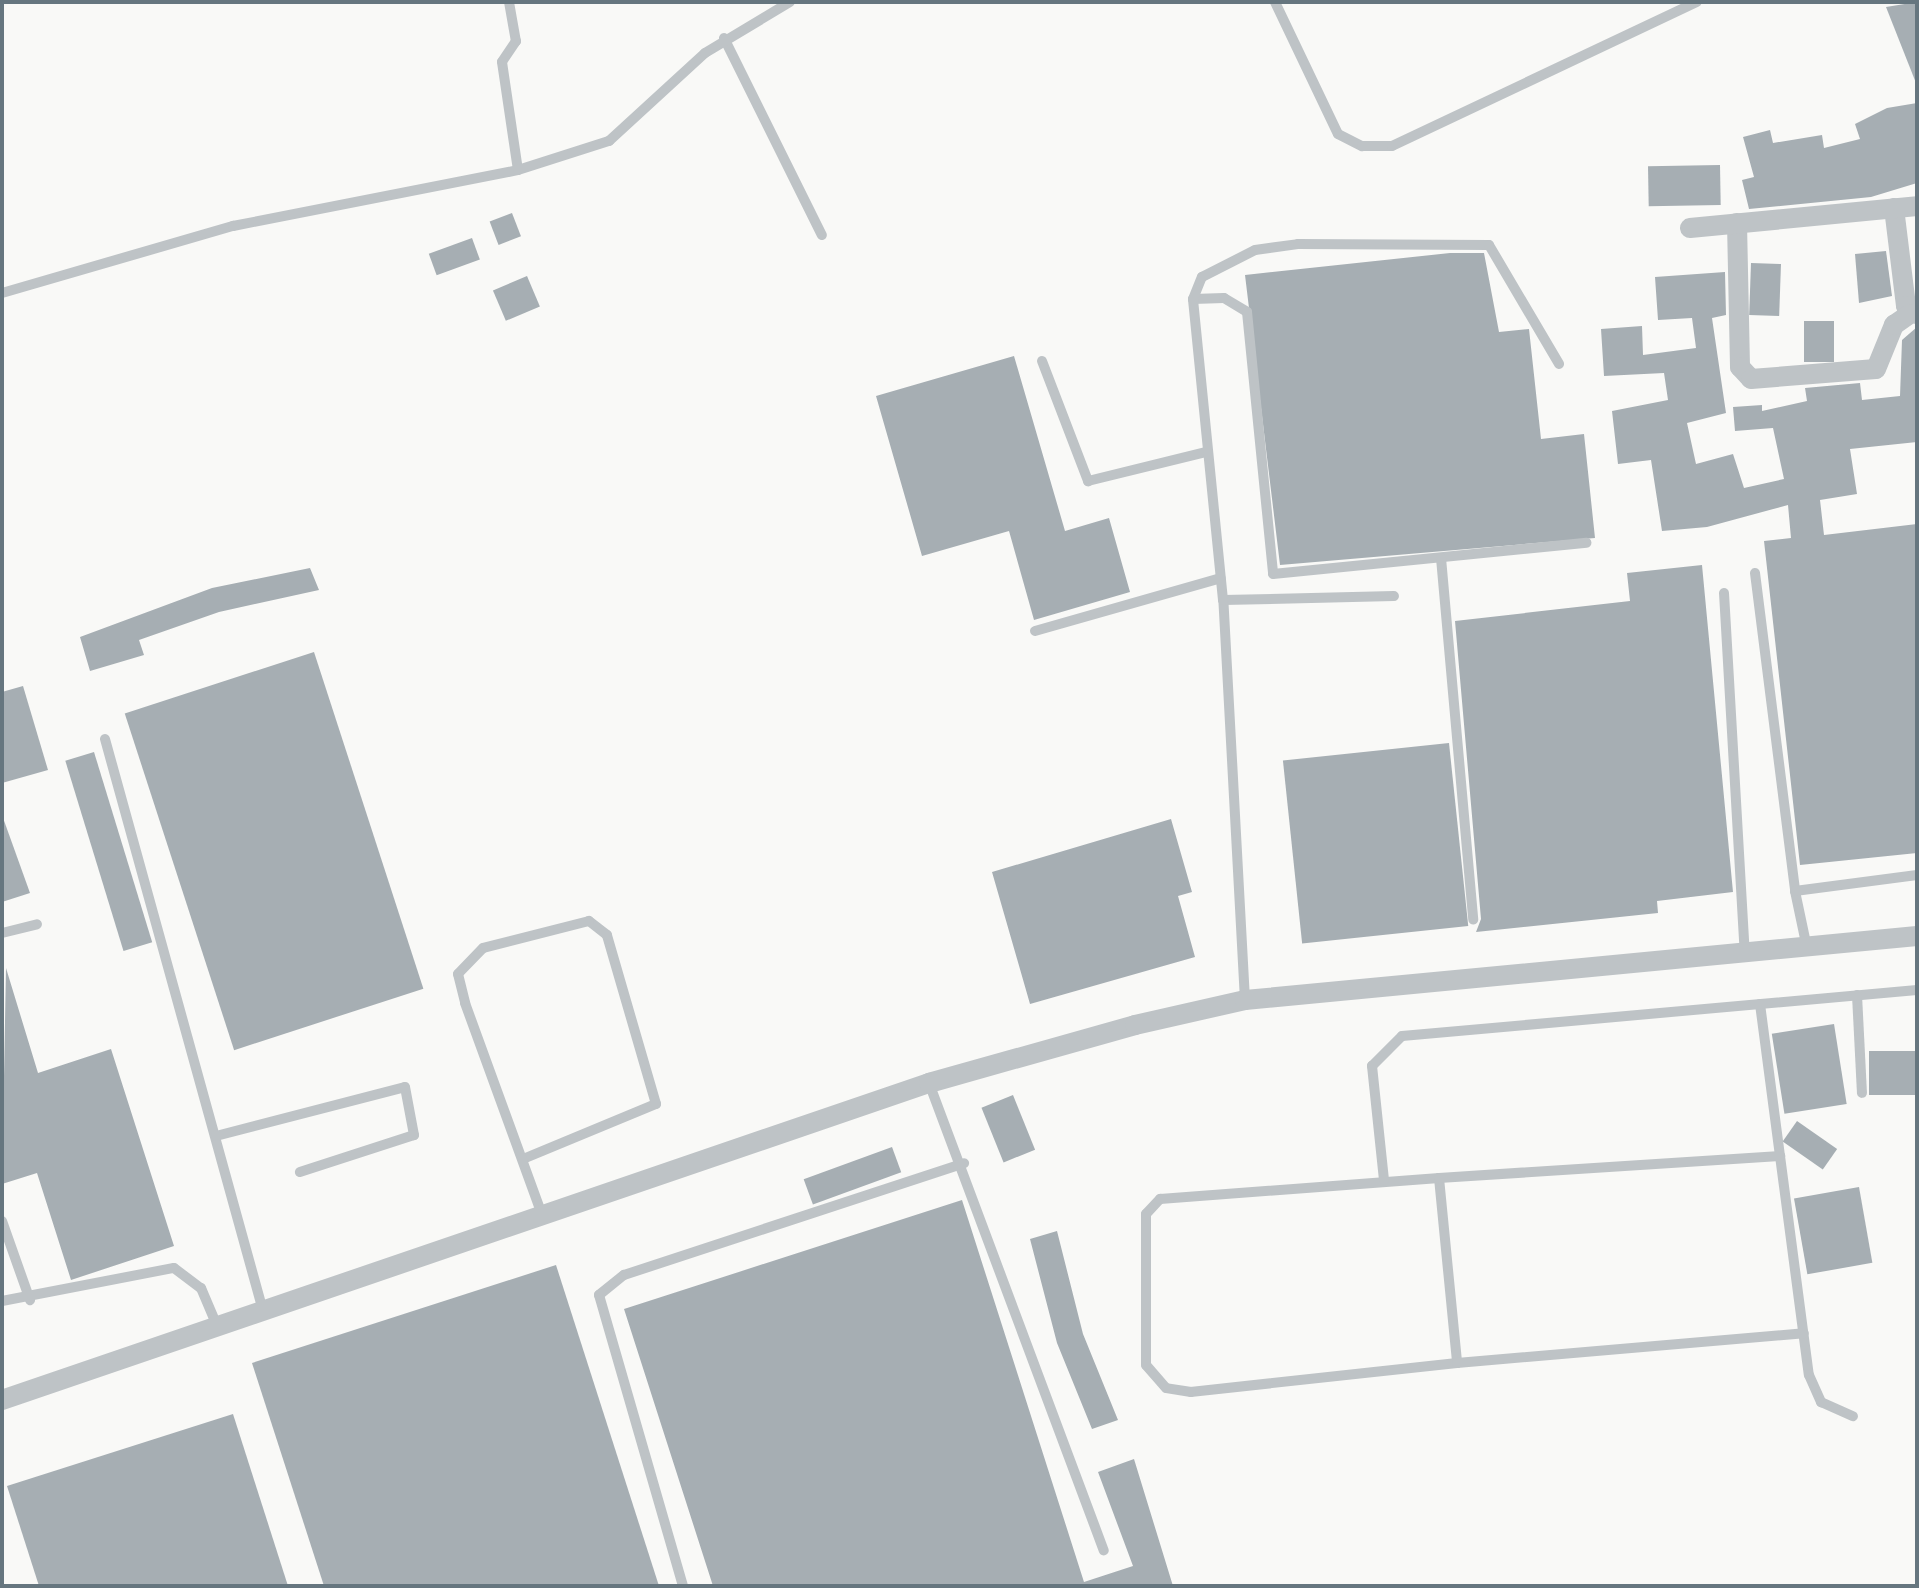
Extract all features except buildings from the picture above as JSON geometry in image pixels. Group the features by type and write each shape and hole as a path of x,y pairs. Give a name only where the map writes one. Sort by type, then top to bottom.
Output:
{"street":[{"path":"1690,228 1917,206"},
{"path":"1737,223 1740,367 1751,379 1876,369 1894,325 1914,314 1894,208"},
{"path":"2,1400 262,1307 929,1083 1245,1000 1745,956 1917,936"}],"lane":[{"path":"509,2 516,41 502,62 518,170"},
{"path":"2,293 233,226 518,170 609,141 724,38 790,2"},
{"path":"1275,2 1338,134 1362,146 1392,146 1697,2"},
{"path":"724,38 822,235"},
{"path":"1245,1000 1223,600 1193,299 1211,269 1255,250 1403,239 1489,245 1559,364"},
{"path":"1193,299 1224,298 1247,312 1272,573 1586,543"},
{"path":"1042,361 1088,481 1206,452"},
{"path":"1441,558 1473,920"},
{"path":"1755,573 1795,891 1807,948"},
{"path":"1035,631 1221,578"},
{"path":"1724,593 1745,956"},
{"path":"1223,600 1394,596"},
{"path":"105,739 262,1307"},
{"path":"1795,891 1917,875"},
{"path":"523,1159 656,1104 607,935 589,921 483,948 458,974 542,1214"},
{"path":"2,933 37,924"},
{"path":"1384,1180 1372,1066 1402,1036 1917,990"},
{"path":"1857,995 1862,1093"},
{"path":"1760,1004 1804,1333 1821,1402 1853,1416"},
{"path":"929,1083 964,1163 1104,1550"},
{"path":"216,1136 405,1087 414,1135 300,1172"},
{"path":"1780,1156 1384,1180 1152,1205 1146,1365 1166,1388 1191,1392 1457,1363 1804,1333"},
{"path":"683,1586 599,1295 624,1275 964,1163"},
{"path":"1439,1178 1457,1363"},
{"path":"2,1221 30,1300"},
{"path":"2,1301 30,1300 174,1268 201,1288 216,1323"}]}
